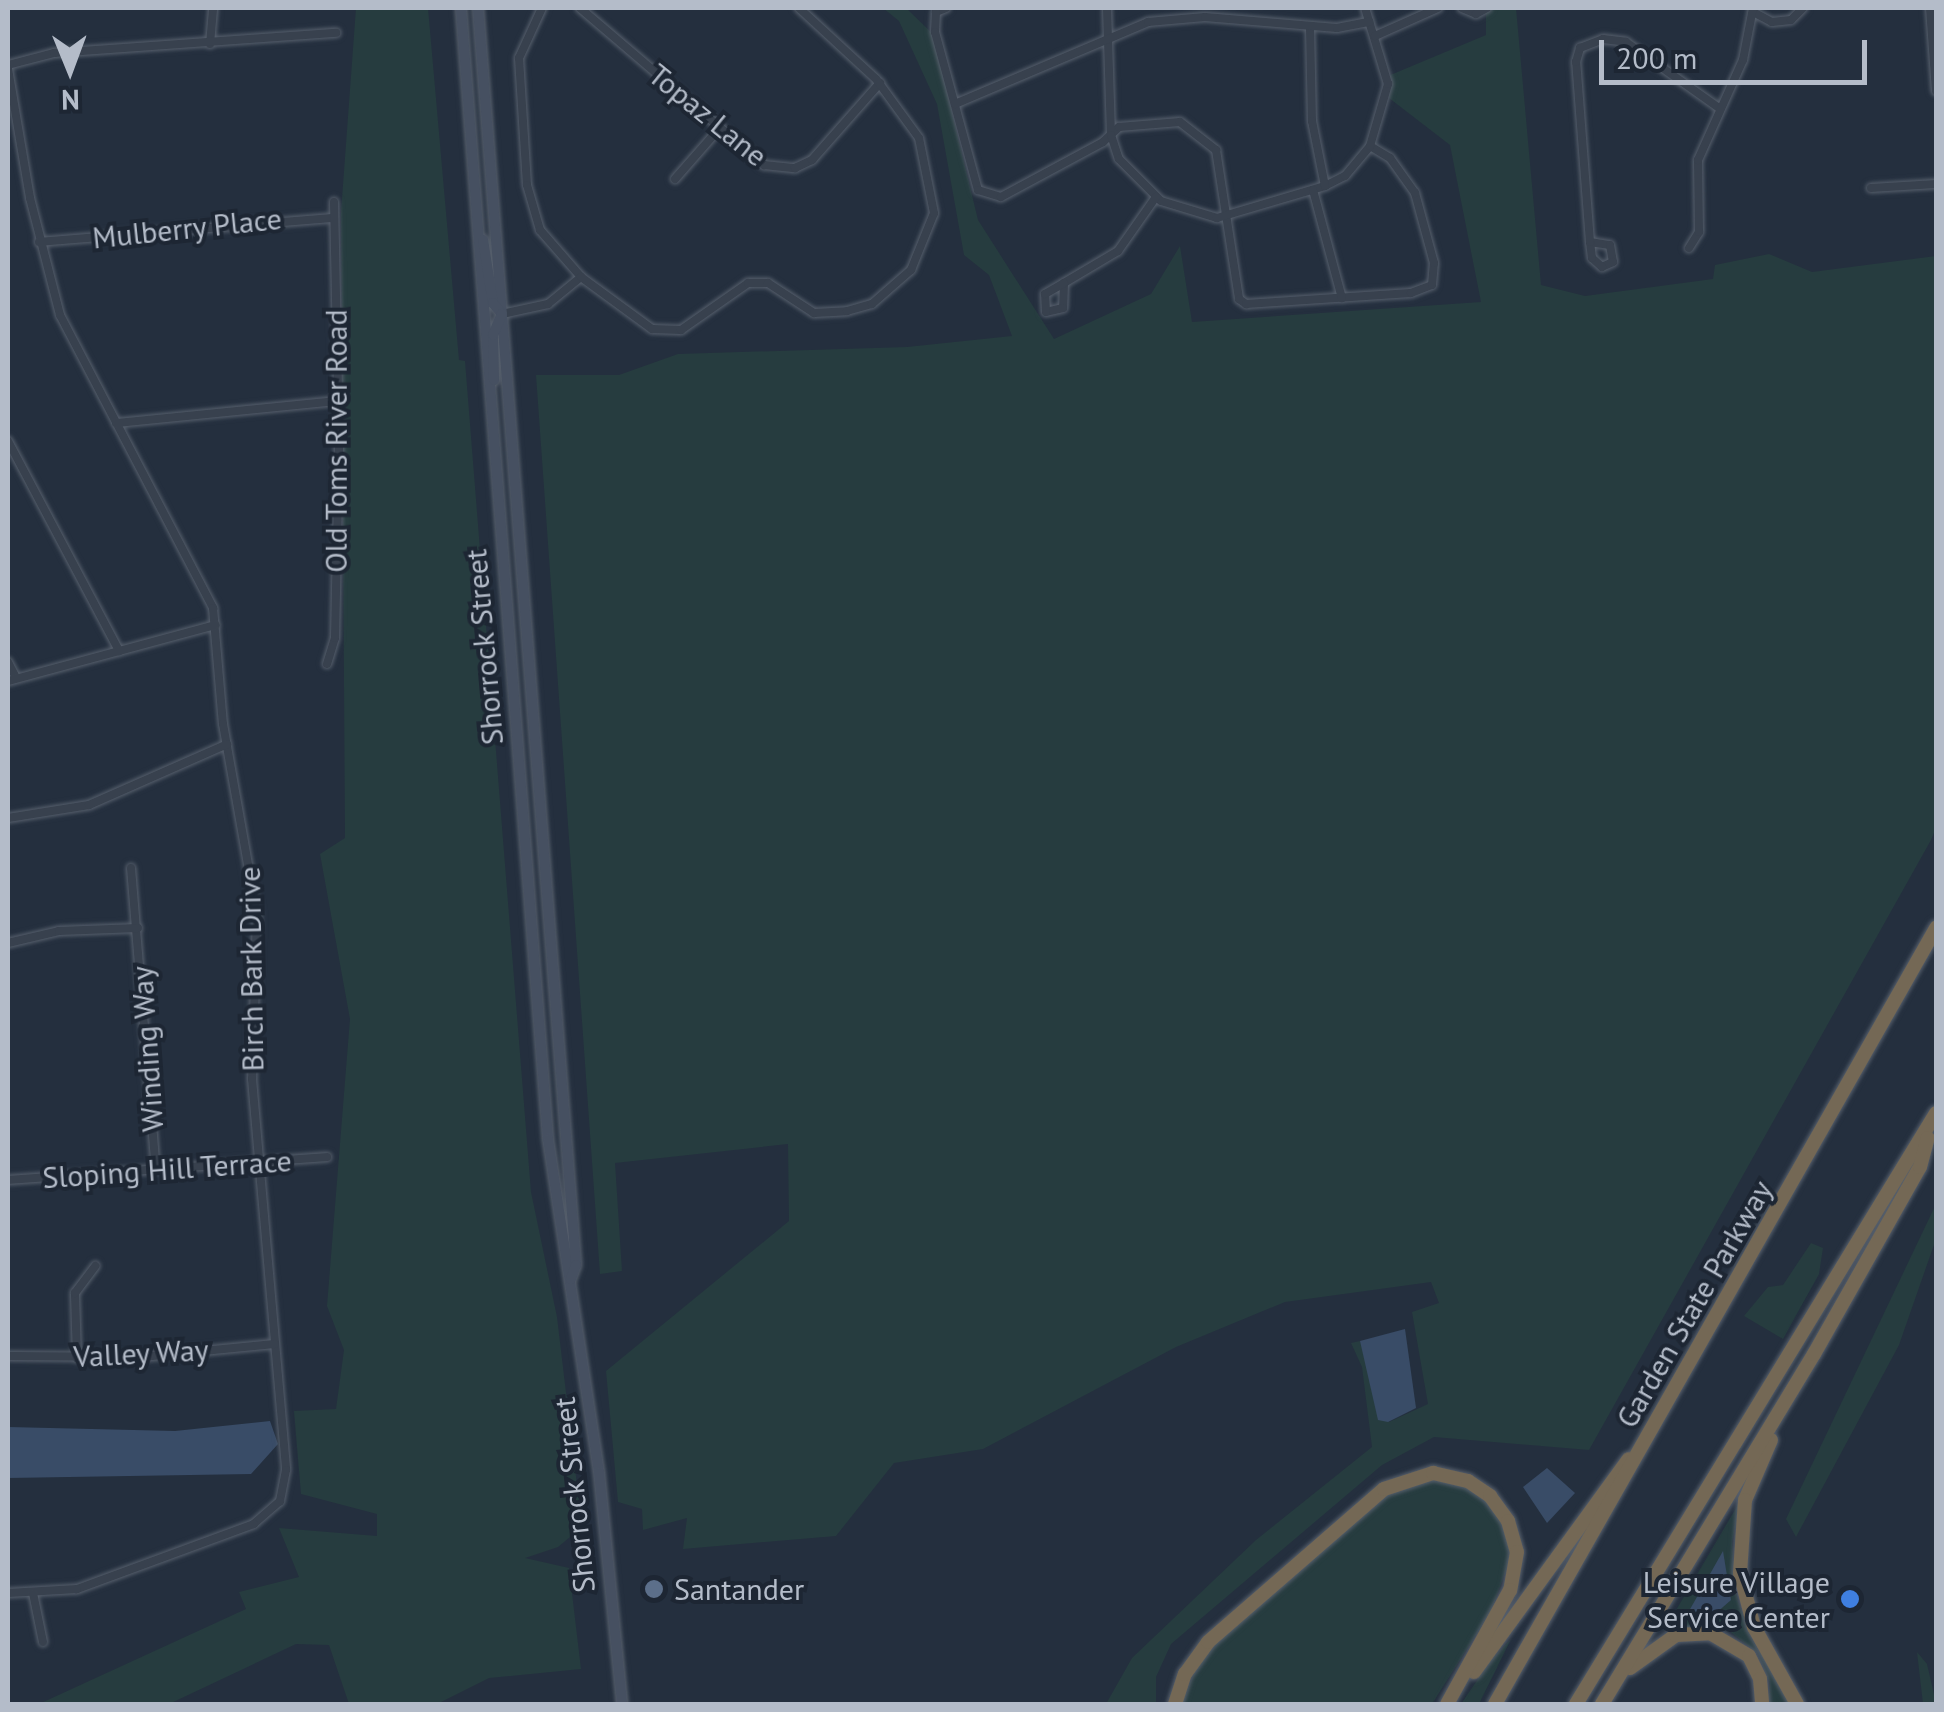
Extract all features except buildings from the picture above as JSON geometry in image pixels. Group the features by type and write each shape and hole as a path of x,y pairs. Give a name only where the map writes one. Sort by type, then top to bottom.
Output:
{"highway":[{"name":"Garden State Parkway","path":"1495,1704 1936,928"},
{"path":"1602,1704 1772,1426 1920,1167 1935,1115"},
{"path":"1576,1704 1935,1115"},
{"path":"1772,1426 1745,1500 1740,1572 1754,1627 1796,1704"},
{"path":"1450,1704 1597,1498 1655,1428"},
{"path":"1176,1704 1185,1674 1208,1642 1384,1488 1433,1474 1468,1481 1490,1496 1512,1530 1517,1559 1506,1599 1450,1704"},
{"path":"1618,1679 1676,1635 1710,1633 1749,1656 1760,1678 1762,1704"}],"main road":[{"name":"Shorrock Street","path":"461,8 548,1140 599,1476 622,1704"},
{"name":"Shorrock Street","path":"478,8 576,1265 571,1280"},
{"path":"475,203 493,303 502,314 493,335 491,425"}],"street":[{"path":"210,44 213,8"},
{"path":"542,8 519,58 526,185 540,230 581,277 652,329 666,331 695,323 722,296 758,281 814,313 872,304 912,270 934,214 918,138 880,83 799,8"},
{"name":"Topaz Lane","path":"580,8 764,166 795,168 812,160 880,83"},
{"path":"946,8 936,12 935,32 984,196 1001,197 1111,135 1119,126 1180,122 1202,134 1216,150 1239,299 1246,304 1411,294 1432,285 1434,277 1415,193 1390,158 1370,146"},
{"path":"1107,8 1111,135 1126,170 1156,197 1200,216 1227,216 1325,186 1345,176 1370,146 1388,98 1365,8"},
{"path":"1375,36 1438,8"},
{"path":"1462,8 1476,14 1488,8"},
{"path":"1688,248 1699,232 1698,160 1743,60 1754,10 1772,22 1791,20 1803,8"},
{"path":"1930,8 1936,91"},
{"path":"955,104 1148,22 1205,17 1310,27 1369,22"},
{"path":"1310,27 1312,121 1325,186"},
{"path":"8,67 54,52 336,33"},
{"path":"1590,242 1580,48 1603,39 1626,42 1719,108"},
{"name":"Birch Bark Drive","path":"8,67 39,242 60,316 206,590 216,624 227,744 257,914 250,1038 286,1470 280,1501 267,1516 120,1576 32,1593 8,1593"},
{"path":"675,179 718,130"},
{"path":"1871,188 1936,184"},
{"path":"1313,190 1342,298"},
{"path":"1064,283 1118,251 1156,197"},
{"path":"334,202 334,218"},
{"name":"Mulberry Place","path":"39,242 334,218"},
{"name":"Old Toms River Road","path":"327,664 335,638 338,400 334,218"},
{"path":"502,314 548,304 581,277"},
{"path":"116,422 338,400"},
{"path":"8,442 119,651"},
{"path":"8,662 12,679 216,624"},
{"path":"8,818 89,805 227,744"},
{"name":"Winding Way","path":"130,868 156,1170"},
{"name":"Winding Way","path":"8,943 60,931 138,928"},
{"name":"Sloping Hill Terrace","path":"8,1180 328,1157"},
{"path":"77,1358 75,1293 96,1266"},
{"name":"Valley Way","path":"8,1356 77,1358 274,1344"},
{"path":"32,1593 42,1642"}],"green space":[{"path":"356,8 428,8 459,360 465,361 531,1192 557,1317 582,1527 558,1547 525,1558 569,1568 581,1669 489,1678 437,1704 349,1704 329,1645 296,1644 169,1704 39,1704 246,1609 239,1592 299,1577 279,1528 377,1536 377,1514 301,1494 294,1411 336,1409 344,1350 327,1306 350,1019 320,854 345,838 341,212"},
{"path":"883,8 906,8 933,34 978,220 1054,339 1151,294 1180,246 1192,322 1481,302 1450,145 1389,98 1388,76 1486,35 1486,8 1516,8 1541,285 1585,296 1713,279 1715,265 1769,254 1812,272 1936,256 1936,828 1931,840 1589,1450 1434,1437 1382,1465 1171,1644 1156,1677 1156,1704 1106,1704 1132,1658 1256,1540 1372,1447 1362,1367 1351,1343 1360,1341 1389,1422 1428,1404 1412,1312 1439,1303 1431,1282 1285,1302 1176,1347 983,1449 894,1463 836,1536 683,1549 687,1518 643,1530 642,1509 618,1502 606,1371 789,1221 788,1144 615,1163 622,1271 600,1274 536,375 619,375 678,354 907,347 1012,336 989,275 964,255 937,104 899,21"},
{"path":"1936,1204 1936,1239 1899,1345 1796,1537 1786,1519"},
{"path":"1811,1243 1823,1248 1819,1274 1783,1339 1744,1316 1768,1287 1783,1285"},
{"path":"1444,1478 1481,1493 1508,1532 1511,1557 1491,1611 1432,1704 1181,1704 1201,1656 1396,1486"},
{"path":"1742,1498 1732,1542 1736,1595 1752,1639 1791,1704 1768,1704 1770,1683 1757,1653 1727,1629 1666,1627"},
{"path":"1511,1639 1479,1704 1461,1704 1491,1660"},
{"path":"1917,1652 1927,1664 1936,1703 1923,1704"}],"water":[{"path":"1405,1329 1416,1408 1388,1422 1378,1420 1360,1341"},
{"path":"270,1421 278,1444 251,1474 8,1478 8,1427 175,1431"},
{"path":"1547,1468 1575,1493 1547,1523 1523,1487"},
{"path":"1723,1551 1731,1600 1715,1614 1689,1611"}],"place":[{"name":"Santander","path":"654,1589"},
{"name":"Leisure Village Service Center","path":"1850,1599"}]}
